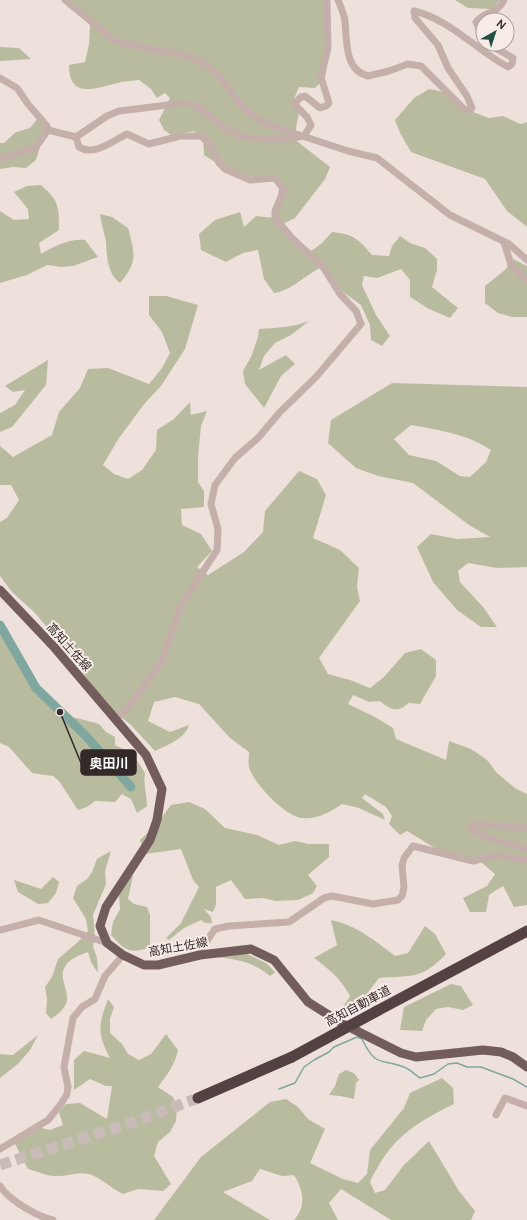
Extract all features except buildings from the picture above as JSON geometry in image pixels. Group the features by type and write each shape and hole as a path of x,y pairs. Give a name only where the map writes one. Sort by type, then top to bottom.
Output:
{"highway":[{"name":"高知自動車道","path":"198,1098 292,1056 527,931"}],"main road":[{"name":"高知土佐線","path":"0,590 54,647 146,755 162,789 157,820 150,840 106,907 100,926 107,943 123,955 144,965 158,965 200,955 251,948 274,960 308,1002 343,1024 401,1053 416,1057 483,1050 501,1052 513,1057 527,1067"}],"street":[{"path":"65,0 114,40 125,44 180,54 202,62 219,74 243,108 256,118 272,126 348,151 377,158 450,215 509,244 527,260"},
{"path":"48,130 76,137 108,116 119,111 185,103 198,106 223,127 241,136 261,139 288,139 304,136 311,125 307,117 295,105 295,102 301,97 305,96 320,108 329,103 321,77 328,48 327,0"},
{"path":"338,0 345,20 346,50 356,68 368,76 389,71 408,64 421,66 465,110 470,110 472,108 467,96 448,68 438,45 415,18 414,11 458,32 475,44"},
{"path":"490,12 499,9 504,0"},
{"path":"486,52 508,67 512,64 513,58 502,52"},
{"path":"0,78 17,88 28,104 47,126 48,130"},
{"path":"0,160 36,147 48,130"},
{"path":"76,137 79,147 87,150 102,148 127,134 149,144 180,136 201,136 209,143 219,163 225,169 250,180 275,178 284,190 275,211 275,218 292,238 323,267 340,294 356,311 361,324 316,377 280,412 258,438 236,458 220,478 211,497 213,516 218,529 217,550 180,607 162,661 130,705 116,720"},
{"path":"504,242 511,265 527,282"},
{"path":"527,828 476,824 472,825 472,829 488,838 527,849"},
{"path":"200,955 202,948 215,929 229,926 289,922 324,898 332,896 373,904 398,900 402,896 404,887 402,866 404,858 413,846 473,861 496,855 527,860"},
{"path":"0,930 39,920 107,943"},
{"path":"0,1150 48,1120 61,1104 67,1094 68,1087 64,1067 73,1018 82,1007 95,999 105,976 123,955"},
{"path":"496,1115 505,1098 527,1106"},
{"path":"0,1186 5,1192 37,1215 53,1220"}],"green space":[{"path":"62,0 326,0 328,59 325,78 315,88 299,87 294,99 299,112 294,139 330,167 325,179 295,218 283,224 295,239 311,251 321,244 332,232 345,234 355,238 372,255 389,256 392,246 400,236 410,243 425,248 437,259 437,270 432,287 458,308 450,318 429,309 410,297 410,280 401,269 377,278 364,276 362,285 376,315 390,336 382,346 371,340 370,325 361,305 343,292 322,267 292,286 280,292 274,293 264,279 258,250 243,253 226,262 201,250 199,234 215,220 240,212 244,227 256,216 274,218 280,183 231,170 213,161 204,155 203,137 194,131 171,135 164,130 159,120 170,98 165,93 157,98 151,89 139,80 120,82 93,89 85,89 74,83 70,76 69,65 85,62 89,44 90,25 78,12"},
{"path":"455,0 500,0 492,9 468,8"},
{"path":"0,47 19,48 31,59 0,61"},
{"path":"429,89 444,92 473,112 489,118 503,116 520,124 527,122 527,227 507,211 485,179 411,152 400,133 395,120 414,98"},
{"path":"38,118 46,127 36,160 26,168 13,167 0,169 0,143 4,143 16,132 30,128"},
{"path":"41,185 51,195 57,204 59,230 39,243 41,254 62,243 74,240 85,240 98,257 73,266 61,267 47,265 27,275 0,283 0,211 14,220 29,219 28,209 14,192 27,186"},
{"path":"100,214 112,217 128,228 133,257 130,269 120,283 112,274 108,264 106,242"},
{"path":"513,259 527,266 527,317 512,317 498,313 485,303 485,286 505,270"},
{"path":"149,296 166,296 198,305 185,349 161,386 145,403 119,438 103,465 114,474 128,479 142,470 156,450 157,430 174,419 190,402 191,415 207,411 201,426 198,456 198,482 204,491 204,507 181,509 182,525 201,534 212,551 197,567 208,575 244,552 263,532 265,511 299,471 317,479 326,495 313,538 340,550 359,568 357,587 360,601 319,658 328,674 350,680 370,688 384,677 405,653 421,649 436,660 436,676 420,704 409,703 401,708 394,709 387,707 380,701 369,702 353,695 348,704 375,717 393,728 396,739 446,760 449,741 471,749 487,760 497,773 515,788 527,794 527,905 514,907 503,886 489,895 486,912 470,912 463,898 487,886 495,874 482,863 462,859 438,850 407,831 400,835 389,824 392,816 386,807 365,794 362,798 383,814 385,820 359,808 342,804 318,817 301,818 294,816 270,798 263,790 249,767 249,752 230,738 199,704 175,697 154,702 148,721 170,732 189,725 187,730 180,738 155,751 131,725 102,702 76,662 35,613 12,592 0,576 0,522 7,518 19,500 11,485 0,485 0,446 13,457 52,435 59,412 80,388 88,369 108,368 149,384 162,368 170,353 162,332 149,315"},
{"path":"309,321 291,335 275,343 264,356 259,370 286,355 295,364 281,376 264,408 245,384 243,371 251,357 258,337 259,329 279,328"},
{"path":"48,360 46,385 12,427 0,432 0,413 15,405 25,390 13,392 5,386"},
{"path":"392,383 527,387 527,567 497,568 468,563 458,571 460,582 483,607 497,627 481,627 457,610 433,582 417,547 431,534 457,539 490,537 469,525 413,483 378,476 356,468 328,443 331,420","holes":["411,425 463,436 491,450 486,462 470,477 460,476 436,461 409,455 394,439"]},
{"path":"0,624 16,650 29,679 45,697 73,717 99,724 106,732 115,737 115,745 133,754 145,773 144,782 147,806 137,813 131,799 122,794 115,802 95,801 87,807 78,810 59,781 53,776 32,773 9,747 0,743"},
{"path":"189,802 205,809 225,828 257,835 279,845 295,841 308,844 329,844 329,857 308,875 317,886 313,893 298,900 275,901 263,898 245,899 231,880 216,887 216,905 213,912 204,909 211,917 212,923 205,923 201,920 184,928 169,940 166,938 181,923 199,887 193,880 181,849 145,854 140,840 156,825 171,805"},
{"path":"111,851 105,871 106,884 93,915 95,937 93,946 97,958 98,973 91,962 88,952 70,961 66,965 63,973 67,1001 62,1010 51,1019 46,1013 47,999 45,987 52,977 58,959 88,931 86,919 73,898 77,886 87,879 92,872 97,859"},
{"path":"133,875 128,899 134,904 147,907 150,915 150,947 138,951 128,950 111,935 113,922 120,909 119,896 126,878"},
{"path":"53,877 59,882 56,893 48,903 38,904 18,892 14,880 41,889"},
{"path":"331,920 358,930 373,939 395,956 408,953 425,926 435,934 446,954 430,968 416,975 379,978 369,991 366,1007 349,1017 343,1007 350,996 343,984 325,966 314,958 337,945"},
{"path":"245,953 266,963 275,972 270,976 256,967 242,961 210,957"},
{"path":"451,984 461,986 473,1005 463,1010 448,1007 436,1009 426,1020 422,1031 400,1030 404,1007"},
{"path":"108,999 114,1007 110,1019 110,1033 122,1044 128,1054 139,1060 151,1054 166,1034 178,1050 173,1065 158,1087 173,1097 177,1107 176,1121 170,1132 158,1142 154,1156 171,1184 163,1191 138,1189 123,1194 89,1174 80,1173 52,1176 28,1169 15,1144 18,1134 33,1126 50,1130 63,1125 59,1112 66,1104 80,1103 107,1119 112,1086 106,1086 90,1079 74,1090 74,1060 84,1051 110,1058 103,1042 100,1029 102,1016"},
{"path":"38,1035 30,1050 19,1063 0,1078 0,1054 13,1055"},
{"path":"346,1070 354,1073 359,1080 356,1083 354,1099 329,1095 335,1086 339,1074"},
{"path":"442,1078 453,1088 454,1104 426,1119 404,1134 386,1154 370,1182 375,1193 385,1190 403,1166 429,1141 459,1191 475,1211 471,1220 391,1220 341,1189 329,1203 338,1220 294,1220 301,1209 302,1198 300,1186 294,1175 282,1176 260,1169 252,1181 223,1192 270,1220 154,1220 201,1157 270,1102 286,1099 298,1107 308,1119 325,1129 310,1163 343,1179 358,1183 367,1174 370,1150 404,1108 410,1093"}],"waterway":[{"path":"0,625 36,688 85,735 131,787"},
{"path":"279,1089 295,1083 304,1067 314,1060 329,1052 334,1047 357,1037 362,1039 375,1058 406,1068 420,1078 434,1074 448,1064 457,1063 467,1067 481,1067 513,1079 527,1087"}],"tunnel":[{"path":"0,1165 137,1121 198,1098"}],"place":[{"name":"奥田川","path":"60,712"}]}
